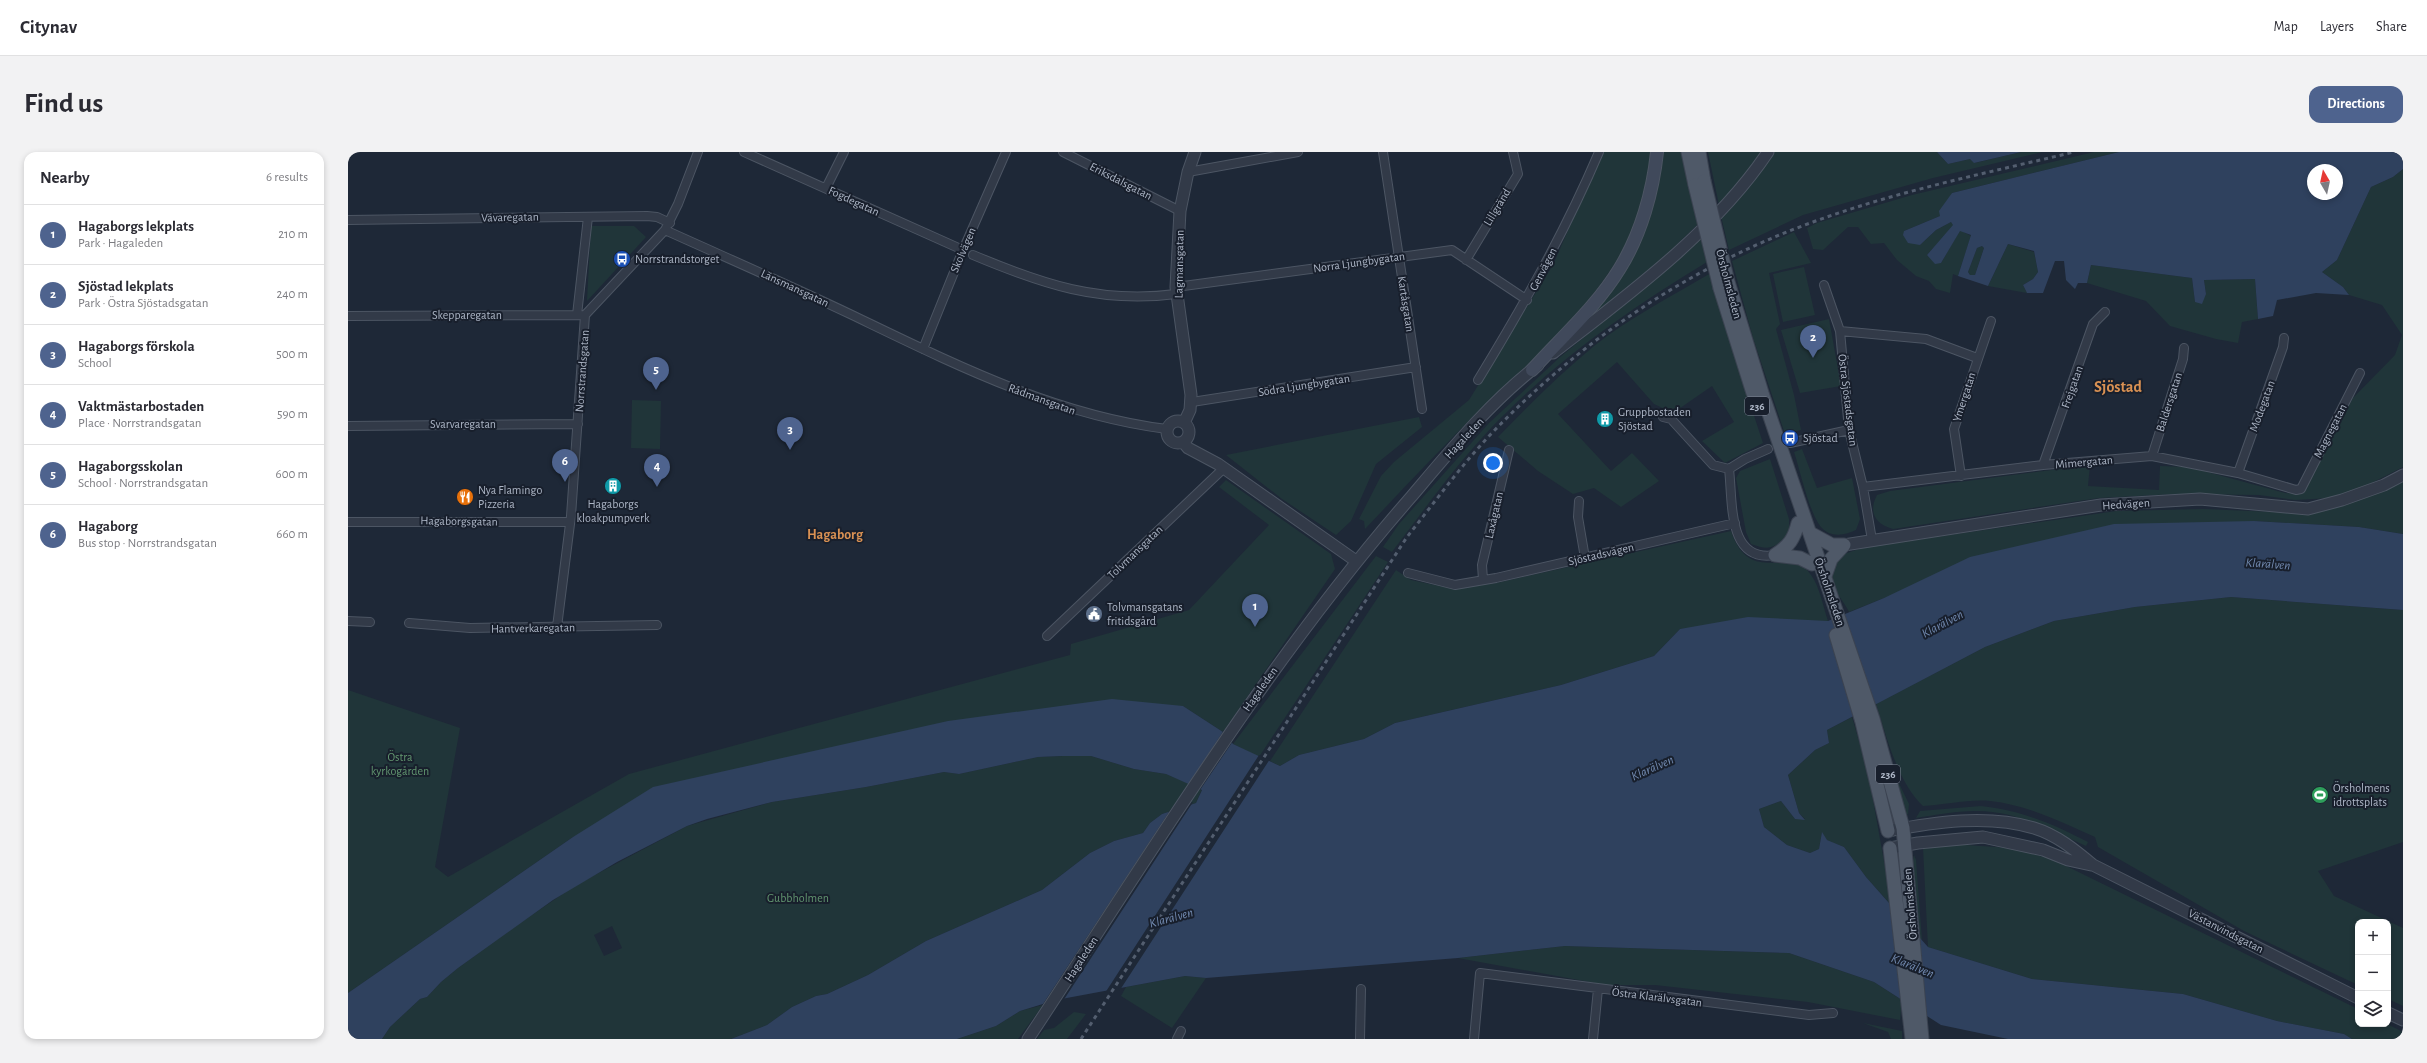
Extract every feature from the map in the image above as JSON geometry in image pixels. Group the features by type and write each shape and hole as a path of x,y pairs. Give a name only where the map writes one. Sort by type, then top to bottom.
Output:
{"main road":[{"path":"1532,370 1589,309 1620,267 1641,221 1655,169 1657,152"},
{"name":"Örsholmsleden","path":"1688,152 1699,183 1737,345 1812,564 1830,604 1903,828 1922,1039"},
{"name":"Örsholmsleden","path":"1699,152 1699,183"},
{"name":"Örsholmsleden","path":"1724,285 1748,350 1825,576 1830,604"},
{"path":"1775,555 1786,548 1794,539 1798,523"},
{"path":"1810,533 1832,545 1844,545"},
{"path":"1825,576 1831,559 1844,545"},
{"path":"1775,555 1800,558 1812,564"},
{"name":"Örsholmsleden","path":"1868,721 1888,831 1912,1039"}],"street":[{"name":"Norrstrandsgatan","path":"581,315 665,230 670,223 698,152"},
{"name":"Fogdegatan","path":"744,152 963,250"},
{"path":"826,188 844,152"},
{"name":"Skolvägen","path":"923,349 963,250 1006,152"},
{"name":"Eriksdalsgatan","path":"1063,152 1180,211"},
{"name":"Lagmansgatan","path":"1183,442 1189,432 1184,423 1192,402 1176,291 1180,211 1188,172 1195,152"},
{"path":"1188,172 1298,152"},
{"name":"Kartåsgatan","path":"1383,152 1422,409"},
{"name":"Lillgränd","path":"1466,260 1518,174 1513,152"},
{"name":"Genvägen","path":"1478,380 1527,300 1581,194 1599,152"},
{"name":"Hagaleden","path":"1028,1039 1250,703 1356,561 1444,458 1532,370 1655,271 1734,195 1768,152"},
{"name":"Vävaregatan","path":"348,220 647,216 657,217 670,223"},
{"name":"Norrstrandsgatan","path":"557,627 570,522 578,424 581,315 588,217"},
{"name":"Länsmansgatan","path":"665,230 786,284 923,349"},
{"name":"Norra Ljungbygatan","path":"1176,291 1452,250 1527,300"},
{"path":"973,255 1045,284 1081,292 1119,297 1176,291"},
{"name":"Östra Sjöstadsgatan","path":"1824,284 1840,331 1849,430 1863,487 1872,540"},
{"name":"Frejgatan","path":"2043,465 2093,324 2105,312"},
{"name":"Skepparegatan","path":"348,316 581,315"},
{"name":"Ymergatan","path":"1961,476 1954,429 1977,358 1991,321"},
{"path":"1840,331 1926,339 1977,358"},
{"name":"Modegatan","path":"2238,473 2283,347 2284,338"},
{"name":"Baldersgatan","path":"2152,456 2183,359 2184,348"},
{"name":"Rådmansgatan","path":"923,349 1025,394 1080,412 1128,424 1167,429"},
{"name":"Södra Ljungbygatan","path":"1192,402 1416,367"},
{"name":"Magnegatan","path":"2301,488 2360,373"},
{"path":"1663,417 1671,419 1713,465 1729,469 1745,458 1768,450"},
{"path":"1184,423 1174,422 1167,429 1168,436 1172,441 1183,442 1188,448 1224,468 1356,561"},
{"name":"Svarvaregatan","path":"348,426 578,424"},
{"path":"1790,443 1849,430"},
{"name":"Laxågatan","path":"1483,580 1482,565 1509,450"},
{"name":"Mimergatan","path":"1863,487 2043,465 2152,456 2238,473 2296,490 2301,488"},
{"name":"Tolvmansgatan","path":"1047,636 1224,468"},
{"path":"1729,469 1735,524 1741,544 1750,553 1759,556 1775,555"},
{"name":"Hedvägen","path":"1844,545 2102,505 2200,499 2308,509 2342,500 2384,485 2403,475"},
{"path":"1578,501 1578,517 1585,558"},
{"name":"Hagaborgsgatan","path":"348,522 570,522"},
{"name":"Sjöstadsvägen","path":"1408,573 1455,584 1483,580 1735,524"},
{"path":"348,621 370,622"},
{"name":"Hantverkaregatan","path":"409,623 470,628 657,625"},
{"name":"Västanvindsgatan","path":"1888,831 1903,828 1981,820 2034,828 2066,843 2094,865 2355,996"},
{"name":"Västanvindsgatan","path":"1890,848 1905,845 1983,837 2043,850 2068,860 2094,865"},
{"name":"Östra Klarälvsgatan","path":"1474,1039 1480,973 1809,1016 1833,1013"},
{"path":"1360,1039 1361,989"},
{"path":"1593,1039 1598,989"},
{"path":"2391,1014 2403,1020"}],"green space":[{"path":"1602,152 1653,152 1637,222 1618,258 1584,306 1564,328 1450,440 1365,529 1364,521 1359,519 1381,476 1394,462 1469,400 1553,265"},
{"path":"1662,152 1682,152 1698,224 1663,258 1589,319 1628,261 1647,221 1659,177"},
{"path":"1708,152 1762,152 1749,170 1719,205"},
{"path":"1774,152 1937,152 1948,164 1970,159 1975,163 2021,152 2042,152 1933,178 1803,215 1729,250 1721,216 1750,184"},
{"path":"2094,152 2119,152 1952,193 1940,216 1904,231 1920,245 1936,230 1951,222 1954,225 1927,255 1941,263 1960,230 1971,236 1958,276 1953,274 1950,293 1936,289 1929,281 1916,276 1897,260 1884,243 1871,244 1858,227 1848,227 1823,250 1813,249 1807,228 1817,223 1912,195"},
{"path":"2403,169 2403,467 2354,492 2330,498 2295,500 2259,495 2176,494 2099,498 1893,529 1878,521 1873,512 1874,501 1877,495 1890,491 2090,465 2088,486 2159,490 2160,466 2189,467 2285,493 2302,494 2353,398 2395,355 2402,335 2382,305 2349,295 2343,287 2322,272 2337,260 2371,187 2393,177"},
{"path":"591,226 634,226 646,237 587,301"},
{"path":"1794,232 1811,263 1769,273 1780,324 1776,329 1794,395 1801,430 1785,434 1753,338 1732,261"},
{"path":"1700,236 1707,262 1621,317 1541,380 1492,427 1465,457 1392,552 1383,547 1399,524 1489,423 1559,358 1642,289"},
{"path":"2008,244 2034,252 2038,272 2033,279 2023,285 2027,293 1988,286"},
{"path":"1982,246 1984,248 1975,275 1970,275 1968,272 1977,248"},
{"path":"2091,265 2192,278 2195,302 2206,294 2204,280 2255,279 2258,319 2242,322 2238,343 2216,339 2170,326 2146,301 2087,283"},
{"path":"1804,267 1815,315 1783,322 1773,274"},
{"path":"1711,273 1733,352 1763,443 1725,463 1702,441 1734,422 1712,386 1673,413 1654,404 1617,362 1558,414 1611,471 1632,453 1659,481 1621,507 1594,488 1573,494 1538,471 1498,437 1545,390 1594,346 1636,317"},
{"path":"1829,319 1841,386 1800,393 1781,330"},
{"path":"632,400 661,401 660,449 631,448"},
{"path":"1419,417 1422,427 1376,464 1351,521 1336,535 1282,499 1226,455"},
{"path":"1802,449 1817,488 1852,478 1860,519 1856,530 1839,535 1834,534 1822,528 1818,522 1809,503 1794,452"},
{"path":"1770,459 1789,519 1789,534 1776,545 1768,548 1751,544 1746,532 1736,478 1740,471"},
{"name":"Östra kyrkogården","path":"1226,480 1331,554 1335,569 1223,732 1183,706 573,837 348,993 348,690 460,728 435,867 448,877 629,774 1070,655 1071,644 1189,610 1269,525 1219,487"},
{"path":"2403,481 2403,534 2359,527 2254,521 1884,598 1849,612 1832,583 1831,573 1837,560 1850,552 1874,546 2116,511 2204,509 2300,513 2332,508"},
{"path":"1731,531 1739,548 1749,558 1759,562 1793,563 1803,567 1811,575 1817,585 1828,621 1680,629 1654,656 1561,685 1395,723 1364,739 1299,755 1280,766 1270,761 1396,570 1411,580 1454,589 1496,583"},
{"path":"1376,556 1388,562 1259,757 1233,744"},
{"path":"2231,597 2403,610 2403,842 2318,871 2334,896 2384,919 2355,919 2355,984 2244,931 2098,847 2095,837 2057,820 2018,806 1990,801 1923,806 1907,785 1894,758 1876,704 1985,647 2054,621 2135,607"},
{"path":"1852,717 1868,772 1892,906 1866,877 1844,847 1826,840 1822,833 1819,849 1810,853 1787,845 1764,827 1759,809 1781,801 1795,819 1805,819 1799,813 1788,775 1815,750 1829,743 1827,730"},
{"name":"Gubbholmen","path":"1091,756 1134,769 1166,774 1202,789 1196,803 1162,814 1150,823 1143,833 1114,841 1090,853 1042,890 926,941 868,975 827,994 816,996 792,1007 767,1025 731,1039 382,1039 390,1027 420,999 427,997 441,982 458,968 520,923 576,885 687,826 772,802 866,787 944,772 959,774 1038,757","holes":["612,926 622,948 604,956 594,935"]},
{"path":"1890,765 1909,804 1908,815 1901,807"},
{"path":"1981,806 2010,811 2036,819 2062,829 2088,842 2086,846 2018,817 1990,812 1975,811 1945,813 1916,818 1920,811"},
{"path":"1951,844 2011,848 2054,860 2355,1008 2355,1027 2391,1026 2403,1032 2403,1039 2352,1039 2344,1034 2277,1021 2183,994 2032,979 1928,947 1923,847"},
{"path":"1914,855 1916,860 1922,940 1919,937 1913,861"},
{"path":"2391,922 2403,928 2403,1006 2391,1000"},
{"path":"1565,946 1789,953 1874,982 1902,1000 1900,1020 1808,1002 1655,985 1606,985 1458,958"},
{"path":"1185,976 1206,978 1172,1028 1121,996 1126,987"},
{"path":"1043,1005 1018,1039 957,1039 996,1026 1020,1011"},
{"path":"1074,1012 1086,1014 1067,1039 1037,1039 1044,1030 1054,1028"},
{"path":"1863,1023 1902,1031 1902,1039 1891,1039 1888,1032"}],"water":[{"path":"1937,152 2021,152 1974,163 1970,159 1948,164"},
{"path":"2119,152 2403,152 2403,169 2393,177 2371,187 2337,260 2322,272 2343,287 2349,295 2316,293 2277,300 2273,316 2258,319 2255,279 2204,280 2206,294 2202,304 2195,302 2192,278 2091,265 2087,283 2078,283 2075,289 2066,280 2064,261 2055,261 2043,293 2027,293 2023,285 2033,279 2038,272 2034,251 2008,244 1988,286 1958,276 1971,235 1960,231 1941,263 1935,264 1927,255 1953,225 1951,222 1936,230 1920,245 1908,243 1903,235 1904,231 1940,216 1939,211 1952,193","holes":["1982,246 1984,248 1975,275 1970,275 1968,272 1977,248"]},
{"name":"Klarälven","path":"2254,521 2359,527 2403,534 2403,610 2231,597 2135,607 2054,621 1985,647 1827,730 1829,743 1815,750 1788,775 1799,813 1805,820 1795,819 1781,801 1759,809 1764,827 1787,845 1810,853 1819,849 1822,832 1827,840 1844,847 1866,877 1928,947 2032,979 2183,994 2277,1021 2344,1034 2352,1039 2008,1039 1941,1025 1874,982 1789,953 1565,946 1458,958 1206,978 1185,976 1056,1000 1020,1011 996,1026 957,1039 731,1039 767,1025 792,1007 816,996 827,994 868,975 926,941 1042,890 1090,853 1114,841 1143,833 1150,823 1162,814 1196,803 1202,790 1166,774 1134,769 1091,756 1062,756 1038,757 959,774 944,772 866,787 772,802 707,819 687,826 617,862 553,900 458,968 441,982 427,997 420,999 390,1027 382,1039 348,1039 348,993 573,837 653,787 948,721 1112,699 1183,706 1223,732 1233,744 1280,766 1299,755 1364,739 1395,723 1561,685 1654,656 1680,629 1748,617 1828,621 1884,598 1970,557 2114,524"}],"pier":[{"path":"1224,730 1233,741 1198,793 1200,790 1188,785"},
{"path":"1259,755 1270,759 1120,990 1105,993"},
{"path":"1193,802 1063,1001 1041,1007 1171,809"}],"railway":[{"path":"1081,1039 1407,537 1479,447 1525,400 1561,368 1599,338 1639,310 1680,284 1767,240 1813,222 1877,201 1942,183 2074,152"}],"place":[{"name":"Norrstrandstorget","path":"622,259"},
{"name":"Sjöstad lekplats","path":"1813,358"},
{"name":"Hagaborgsskolan","path":"656,390"},
{"name":"Gruppbostaden Sjöstad","path":"1605,419"},
{"name":"Sjöstad","path":"1790,438"},
{"name":"Hagaborgs förskola","path":"790,450"},
{"name":"Hagaborg","path":"565,482"},
{"name":"Hagaborgs kloakpumpverk","path":"613,486"},
{"name":"Vaktmästarbostaden","path":"657,487"},
{"name":"Nya Flamingo Pizzeria","path":"465,497"},
{"name":"Tolvmansgatans fritidsgård","path":"1094,614"},
{"name":"Hagaborgs lekplats","path":"1255,627"},
{"name":"Örsholmens idrottsplats","path":"2320,795"}],"district":[{"name":"Sjöstad","path":"2118,386"},
{"name":"Hagaborg","path":"835,534"}]}
